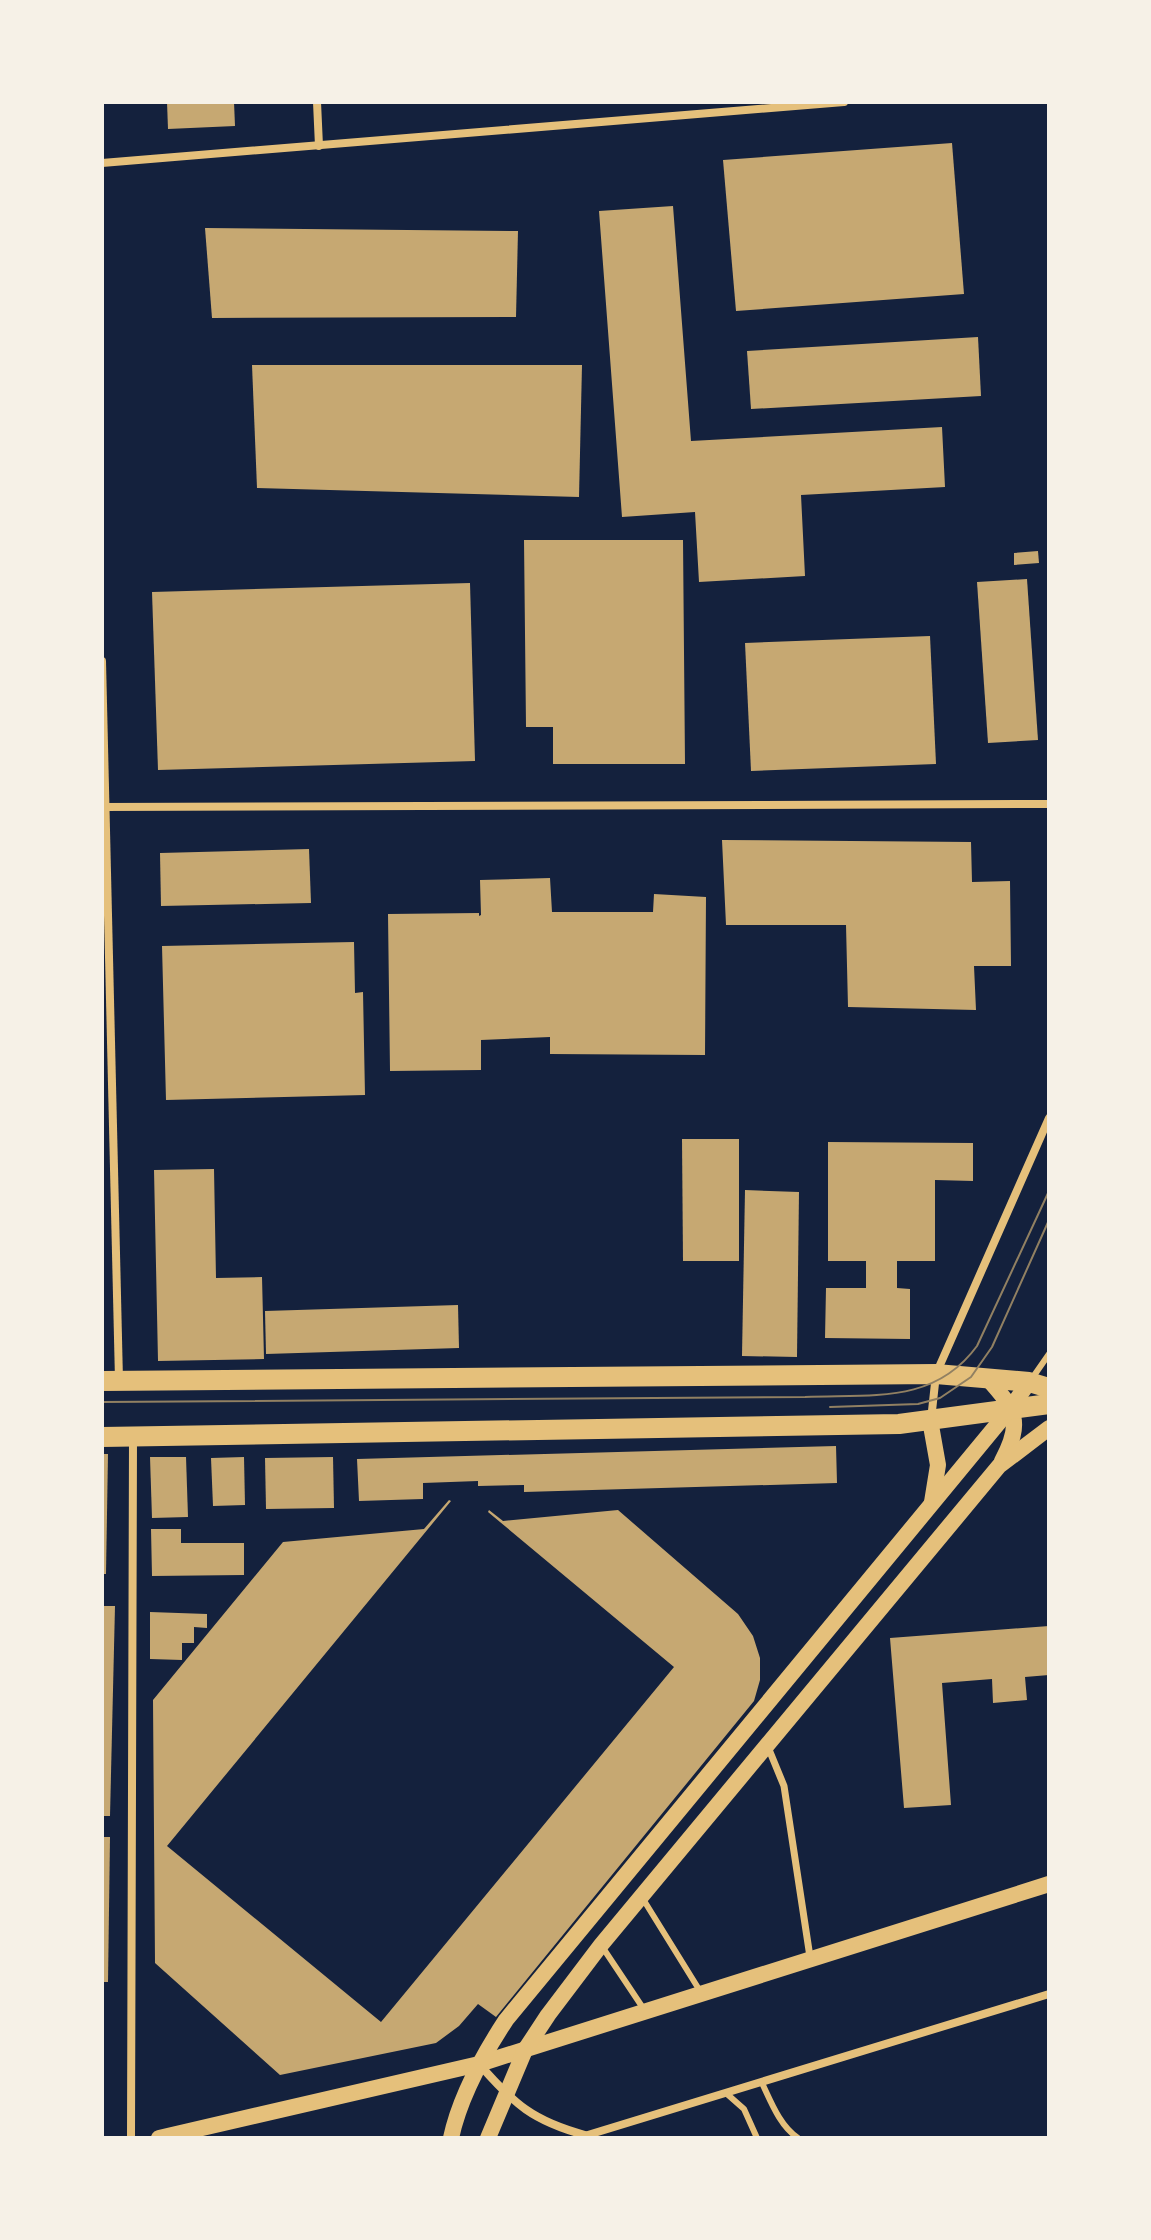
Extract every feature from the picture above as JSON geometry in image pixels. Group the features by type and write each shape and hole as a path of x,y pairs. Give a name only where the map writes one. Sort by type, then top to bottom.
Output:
{"main road":[{"path":"111,1380 936,1374 1039,1385"},
{"path":"987,1378 1010,1409 1015,1433 999,1466"},
{"path":"451,2138 479,2064 506,2020 1010,1409 1039,1385"},
{"path":"102,1437 899,1424 1049,1404"},
{"path":"930,1420 938,1465 931,1504"},
{"path":"488,2138 525,2050 601,1945 999,1466 1049,1428"},
{"path":"159,2138 479,2064 1049,1884"}],"street":[{"path":"317,102 319,146"},
{"path":"102,163 844,102"},
{"path":"102,661 111,1380"},
{"path":"104,807 1049,804"},
{"path":"930,1420 936,1374 1049,1118"},
{"path":"131,2138 133,1436"},
{"path":"767,1744 784,1786 811,1960"},
{"path":"479,2064 506,2095 526,2111 581,2136 1049,1994"}],"lane":[{"path":"1039,1385 1049,1354"},
{"path":"641,1895 702,1994"},
{"path":"601,1945 646,2012"},
{"path":"762,2083 790,2133 798,2138"},
{"path":"727,2094 744,2109 757,2138"}],"building":[{"path":"167,102 234,102 235,126 168,129"},
{"path":"952,143 964,294 736,311 723,160"},
{"path":"673,206 691,441 942,427 945,487 801,495 805,576 699,582 695,512 622,517 599,211"},
{"path":"205,228 518,231 516,317 212,318"},
{"path":"978,337 981,396 751,409 747,351"},
{"path":"252,365 582,365 579,497 257,488"},
{"path":"524,540 683,540 685,764 553,764 553,727 526,727"},
{"path":"1038,551 1039,563 1014,565 1014,553"},
{"path":"1027,579 1038,740 988,743 977,582"},
{"path":"470,583 475,761 158,770 152,592"},
{"path":"930,636 936,764 751,771 745,643"},
{"path":"722,840 971,842 972,882 1010,881 1011,966 974,966 976,1010 848,1007 846,925 726,925"},
{"path":"309,849 311,903 161,906 160,853"},
{"path":"550,878 552,912 653,912 654,894 706,897 705,1055 550,1054 550,1037 481,1040 481,1070 390,1071 388,914 479,913 479,916 480,880"},
{"path":"354,942 355,993 363,992 365,1095 166,1100 162,946"},
{"path":"682,1139 739,1139 739,1261 683,1261"},
{"path":"828,1142 973,1143 973,1181 935,1180 935,1261 897,1261 897,1288 910,1289 910,1339 825,1338 826,1288 866,1288 866,1261 828,1261"},
{"path":"214,1169 216,1278 262,1277 264,1359 158,1361 154,1170"},
{"path":"745,1190 799,1192 797,1357 742,1356"},
{"path":"458,1305 459,1348 266,1354 265,1311"},
{"path":"836,1446 837,1483 524,1492 524,1485 478,1486 478,1481 423,1483 423,1499 359,1501 357,1459"},
{"path":"102,1454 108,1454 106,1574 102,1574"},
{"path":"150,1457 186,1457 188,1517 152,1518"},
{"path":"244,1457 245,1505 213,1506 211,1458"},
{"path":"333,1457 334,1508 266,1509 265,1458"},
{"path":"449,1500 167,1846 381,2022 674,1667 489,1510 503,1521 618,1510 738,1614 753,1636 760,1658 760,1680 754,1701 496,2017 478,2004 459,2026 436,2043 280,2075 155,1963 153,1700 283,1542 424,1529"},
{"path":"151,1529 181,1529 181,1543 244,1543 244,1575 152,1576"},
{"path":"102,1606 115,1606 110,1816 102,1816"},
{"path":"150,1612 207,1614 207,1628 194,1627 194,1643 182,1643 182,1660 150,1659"},
{"path":"1049,1626 1049,1675 1025,1677 1027,1700 993,1703 992,1679 942,1683 951,1805 904,1808 890,1638"},
{"path":"102,1837 110,1837 108,1982 102,1982"}],"tram line":[{"path":"102,1402 805,1397 899,1392 941,1378 960,1365 977,1346 1049,1191"},
{"path":"830,1407 918,1404 940,1398 971,1377 992,1347 1049,1220"}]}
